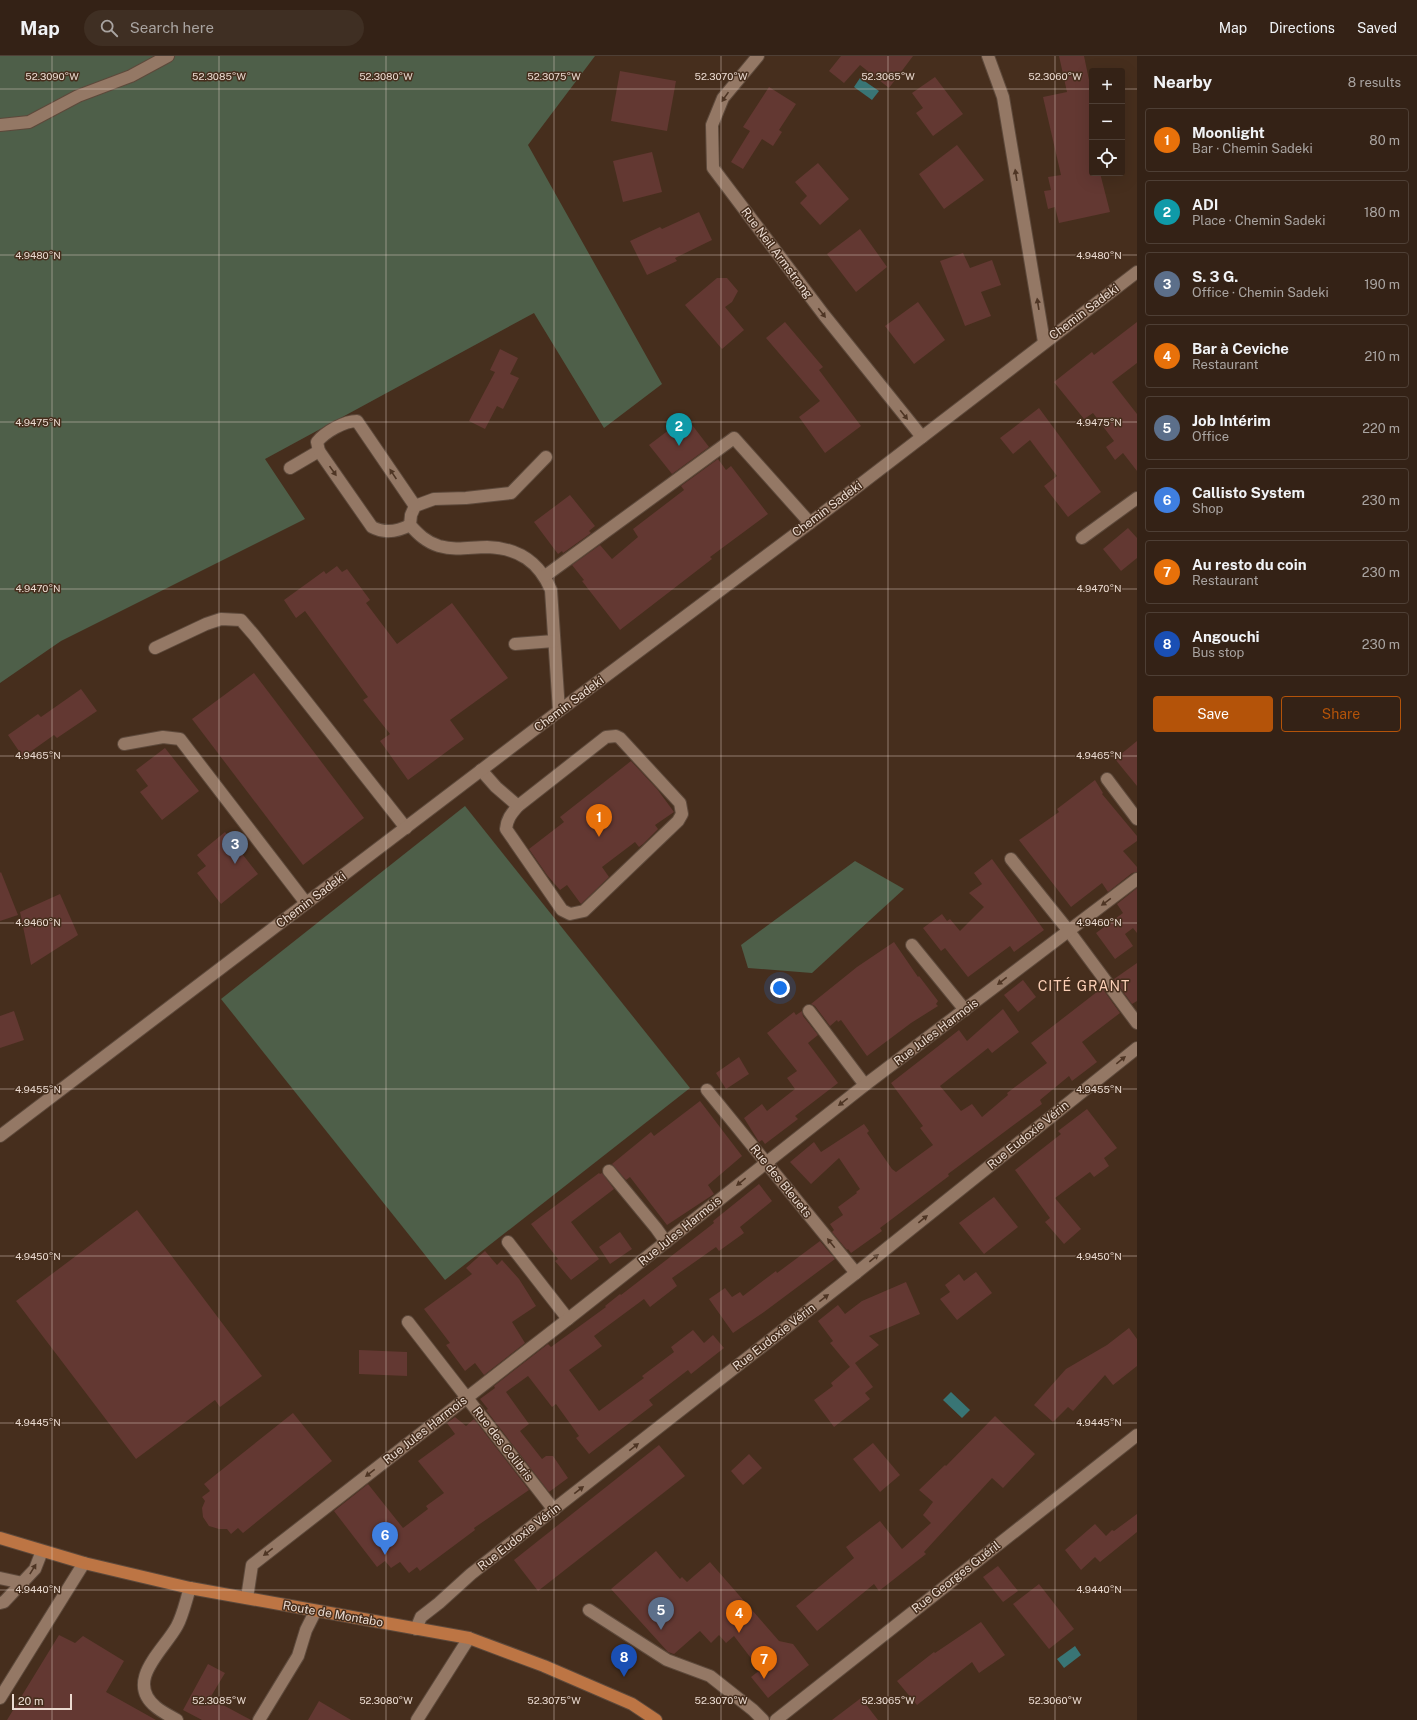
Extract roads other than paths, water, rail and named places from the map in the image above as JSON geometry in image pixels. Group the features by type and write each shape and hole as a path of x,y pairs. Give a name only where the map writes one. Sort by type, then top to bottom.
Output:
{"main road":[{"name":"Route de Montabo","path":"0,1538 84,1563 190,1588 315,1612 469,1638 544,1666 632,1704 656,1720"}],"street":[{"path":"0,125 29,122 78,96 131,76 168,56"},
{"name":"Rue Neil Armstrong","path":"758,56 723,98 712,125 713,168 824,315 922,437"},
{"path":"988,56 1003,97 1044,342"},
{"name":"Chemin Sadeki","path":"0,1136 559,711 810,523 1137,272"},
{"path":"410,525 396,532 378,530 372,527 319,451 317,442 344,423 357,421 415,506"},
{"path":"545,576 734,438 810,523"},
{"path":"290,468 319,451"},
{"path":"410,525 411,515 415,506 434,499 466,498 511,493 546,457"},
{"path":"1082,538 1137,498"},
{"path":"410,525 423,538 438,546 460,550 488,547 509,550 528,558 545,576 551,590 559,711"},
{"path":"155,648 206,624 221,619 241,620 264,647 406,828"},
{"path":"515,644 554,641"},
{"path":"616,736 620,738 680,804 682,814 678,821 584,910 570,914 562,910 506,829 510,815 518,806 606,737 616,736"},
{"path":"124,744 163,737 180,739 306,903"},
{"path":"482,770 496,787 518,806"},
{"path":"1107,779 1137,819"},
{"path":"1011,860 1068,930 1137,1023"},
{"name":"Rue Jules Harmois","path":"247,1598 252,1564 568,1319 865,1085 1137,879"},
{"path":"912,945 965,1010"},
{"path":"809,1011 865,1085"},
{"name":"Rue Eudoxie Vérin","path":"416,1629 421,1617 471,1574 856,1273 1137,1048"},
{"name":"Rue des Bleuets","path":"707,1090 856,1273"},
{"path":"609,1171 666,1242"},
{"path":"508,1242 568,1319"},
{"name":"Rue des Colibris","path":"408,1322 554,1510"},
{"name":"Rue Georges Guéril","path":"776,1720 1137,1435"},
{"path":"0,1603 4,1602 35,1569 42,1551"},
{"path":"0,1698 84,1563"},
{"path":"0,1578 23,1583"},
{"path":"177,1720 156,1707 145,1695 144,1680 151,1663 178,1626 190,1588"},
{"path":"588,1610 667,1660 710,1676 753,1710 763,1720"},
{"path":"259,1720 298,1656 306,1630 315,1612"},
{"path":"417,1720 469,1638"}],"water":[{"path":"860,78 879,91 872,100 854,87"},
{"path":"951,1392 970,1410 962,1418 943,1400"},
{"path":"1075,1646 1081,1655 1064,1668 1057,1659"}],"place":[{"name":"ADI","path":"679,446"},
{"name":"Moonlight","path":"599,837"},
{"name":"S. 3 G.","path":"235,864"},
{"name":"Callisto System","path":"385,1555"},
{"name":"Job Intérim","path":"661,1630"},
{"name":"Bar à Ceviche","path":"739,1633"},
{"name":"Angouchi","path":"624,1677"},
{"name":"Au resto du coin","path":"764,1679"}],"district":[{"name":"CITÉ GRANT","path":"1084,986"}]}
